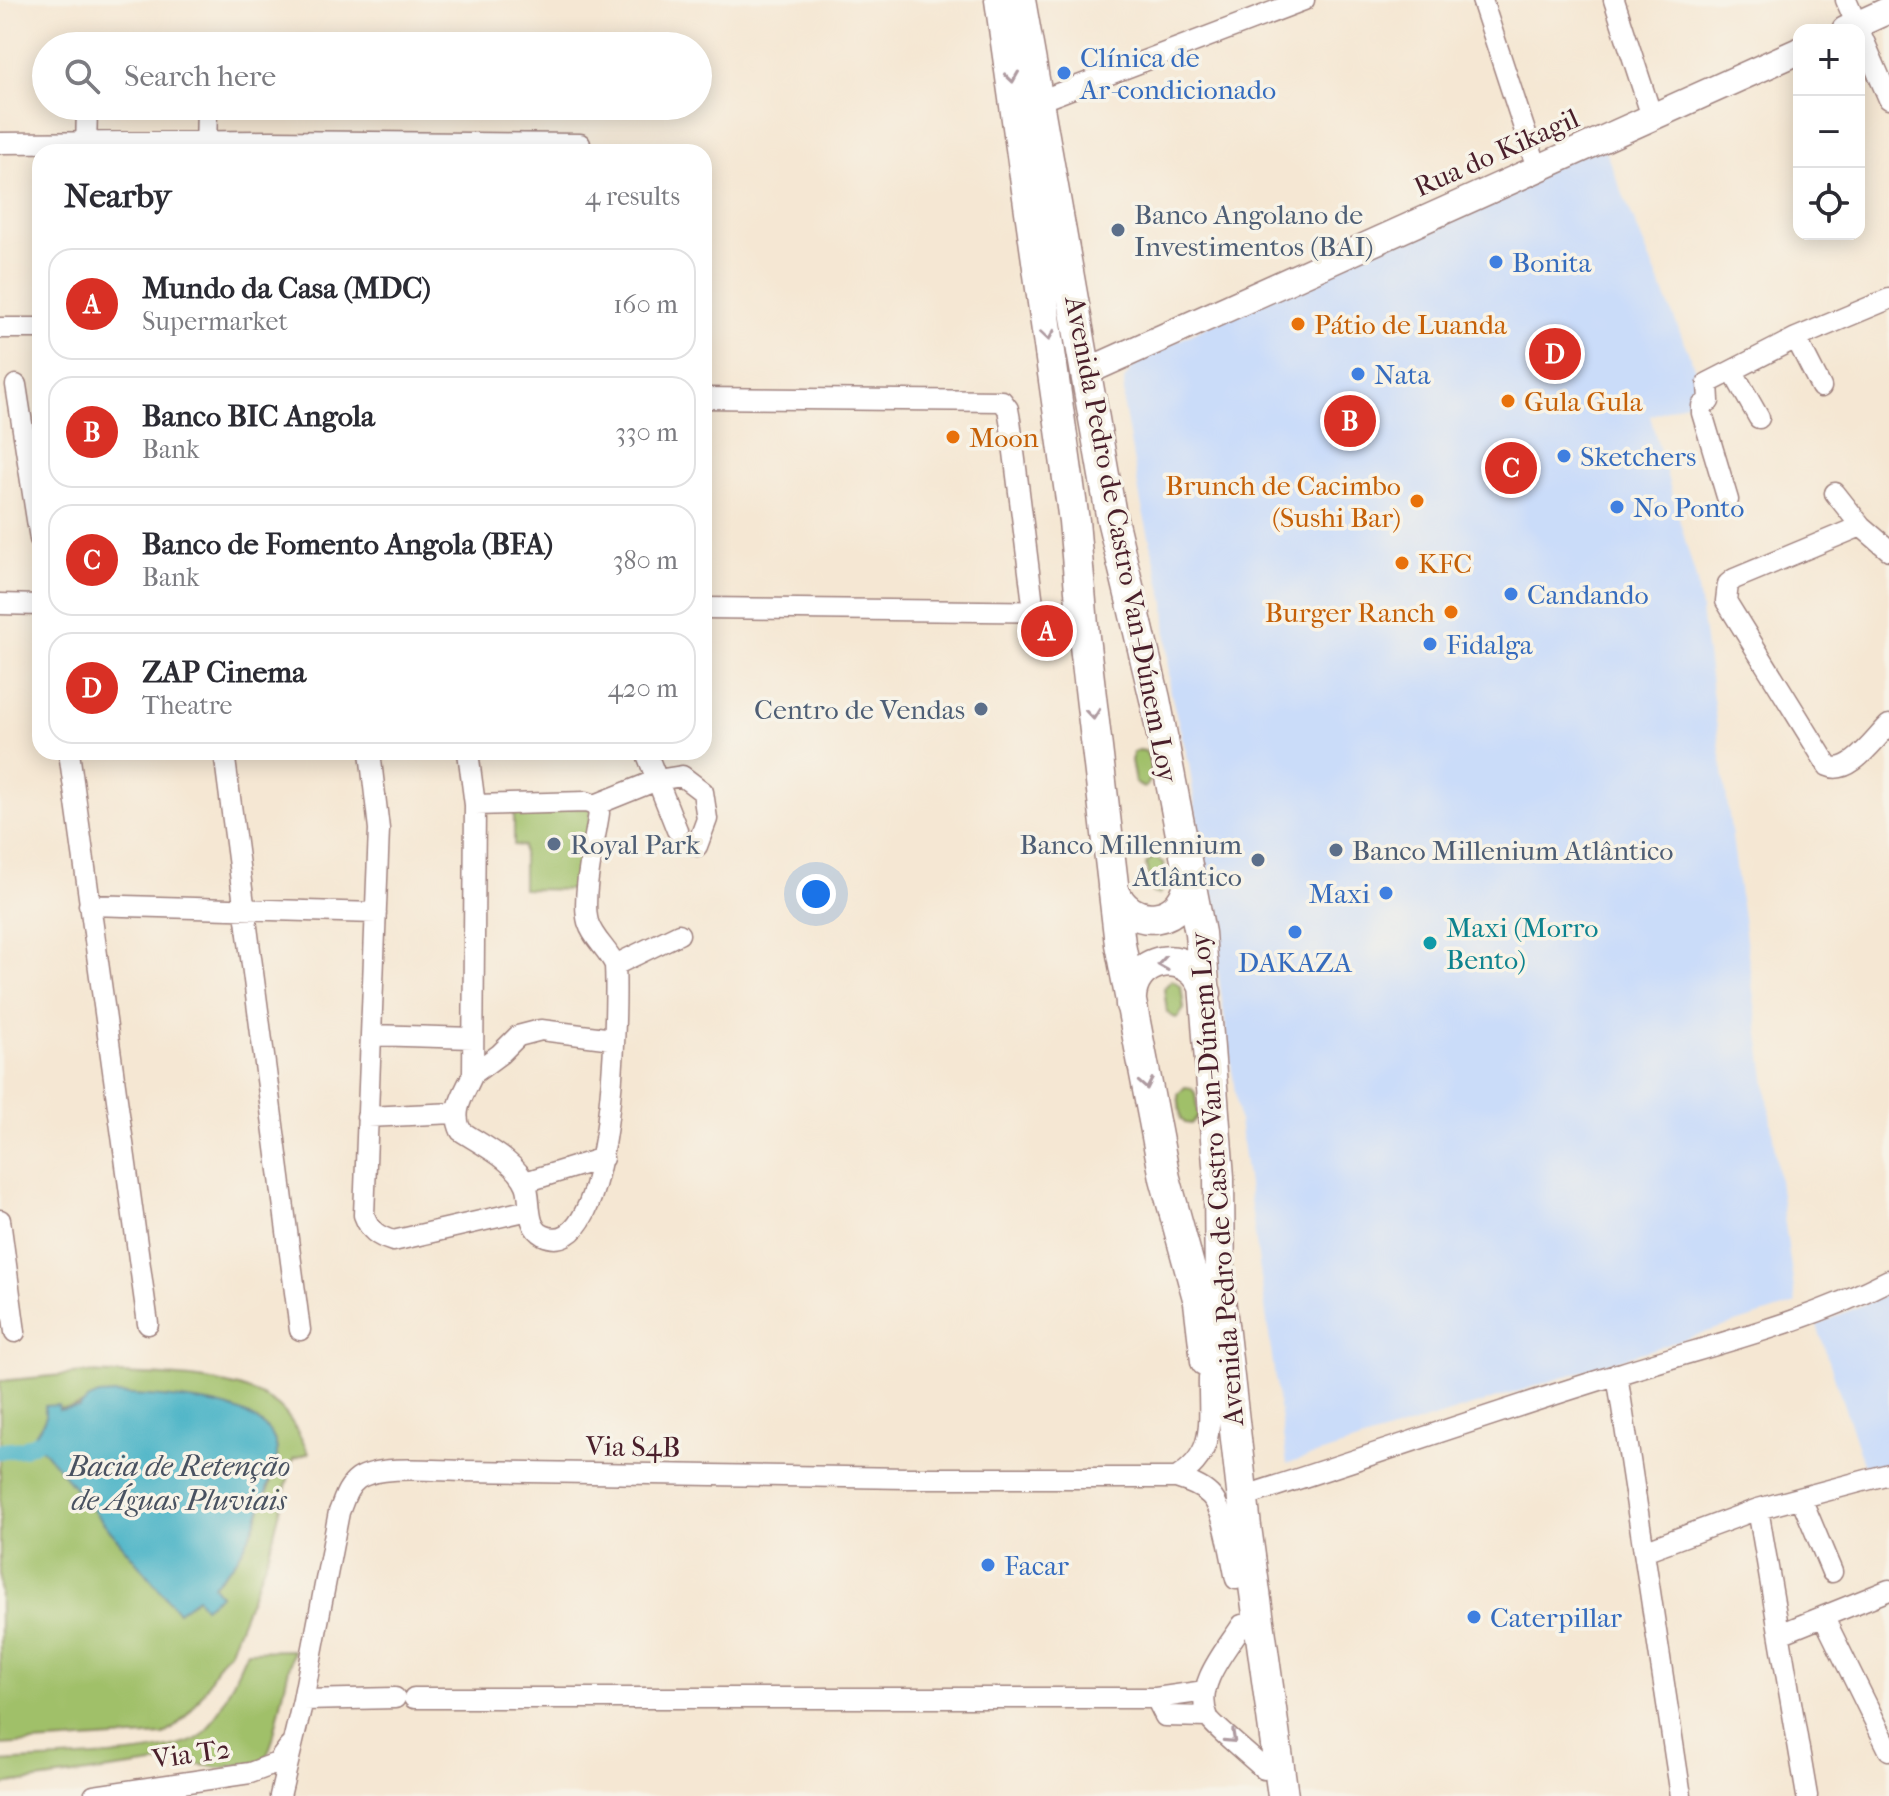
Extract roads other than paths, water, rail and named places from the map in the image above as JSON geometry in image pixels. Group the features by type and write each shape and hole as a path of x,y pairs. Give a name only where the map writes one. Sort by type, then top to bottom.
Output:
{"highway":[{"name":"Avenida Pedro de Castro Van-Dúnem Loy","path":"1000,0 1074,521 1113,887 1131,1007 1174,1215 1199,1302 1266,1782"},
{"name":"Avenida Pedro de Castro Van-Dúnem Loy","path":"1020,0 1088,371 1111,515 1155,699 1200,933 1219,1177 1220,1298 1242,1497 1283,1796"},
{"path":"1113,887 1117,898 1129,912 1140,917 1159,917 1180,905 1188,888 1189,875"},
{"path":"1131,1007 1130,995 1137,977 1152,964 1165,961 1184,964 1195,972 1203,982 1207,995"}],"main road":[{"path":"1858,24 1889,10"},
{"name":"Rua do Kikagil","path":"1088,371 1793,54"}],"street":[{"path":"985,0 1006,34"},
{"path":"1039,101 1304,0"},
{"path":"1482,0 1537,168"},
{"path":"1614,0 1652,117"},
{"path":"1846,0 1850,24"},
{"path":"1865,54 1889,99"},
{"path":"86,144 87,120"},
{"path":"206,144 207,120"},
{"path":"0,143 32,145"},
{"path":"1728,500 1702,413 1702,406 1709,401 1708,383 1796,338 1889,299"},
{"path":"0,328 32,328"},
{"path":"1796,338 1821,387"},
{"path":"1733,372 1759,418"},
{"path":"16,385 32,488"},
{"path":"712,398 1002,401 1008,409 1010,420 1034,612"},
{"path":"1835,493 1861,526 1889,550"},
{"path":"1861,526 1734,579 1725,590 1726,601 1828,766 1834,769 1846,767 1889,725"},
{"path":"0,604 32,605"},
{"path":"712,608 1083,612"},
{"path":"70,760 148,1324"},
{"path":"225,760 300,1330"},
{"path":"371,760 379,829 364,1215 369,1228 378,1236 393,1241 529,1210"},
{"path":"469,760 475,805 473,1074 455,1113 461,1131 517,1170 529,1193 529,1210 538,1231 545,1235 569,1236 579,1226 588,1210 603,1158 613,1039 615,965 608,951 594,936 588,921 586,902 599,813 595,805"},
{"path":"649,760 677,830"},
{"path":"475,805 586,802 595,805 657,780 682,776 703,792 707,819 697,846"},
{"path":"89,905 376,913"},
{"path":"615,965 679,934"},
{"path":"473,1074 518,1036 541,1030 613,1039"},
{"path":"371,1035 473,1038"},
{"path":"367,1117 455,1113"},
{"path":"525,1182 603,1158"},
{"path":"0,1220 15,1332"},
{"path":"1242,1497 1617,1374 1783,1324 1830,1308 1889,1280"},
{"path":"1617,1374 1681,1796"},
{"path":"1176,1478 1198,1462 1205,1450 1209,1378"},
{"name":"Via S4B","path":"279,1796 303,1700 339,1512 349,1489 368,1474 405,1471 907,1478 1176,1478"},
{"path":"1644,1551 1758,1509 1889,1474"},
{"path":"1176,1478 1201,1489 1211,1496 1218,1507 1236,1579"},
{"path":"1801,1498 1832,1572"},
{"path":"1758,1509 1807,1796"},
{"path":"1780,1634 1889,1590"},
{"path":"1824,1618 1889,1750"},
{"path":"1242,1625 1209,1676 1205,1691 1208,1717 1266,1782"},
{"path":"303,1700 1156,1698 1205,1691"},
{"path":"1156,1698 1165,1716 1208,1717"},
{"name":"Via S4B","path":"250,1773 277,1763 286,1754 295,1736"},
{"path":"250,1773 269,1779 279,1796"},
{"name":"Via T2","path":"94,1796 250,1773"}],"water":[{"name":"Bacia de Retenção de Águas Pluviais","path":"99,1395 204,1402 228,1408 249,1416 265,1427 275,1442 275,1466 251,1533 236,1561 213,1585 220,1595 204,1607 197,1598 178,1612 33,1438 45,1419 45,1406 58,1405 59,1410 79,1408"}],"waterway":[{"path":"0,1451 22,1449 37,1442"}],"place":[{"name":"Clínica de Ar-condicionado","path":"1064,73"},
{"name":"Banco Angolano de Investimentos (BAI)","path":"1118,230"},
{"name":"Bonita","path":"1496,262"},
{"name":"Pátio de Luanda","path":"1298,324"},
{"name":"ZAP Cinema","path":"1555,354"},
{"name":"Nata","path":"1358,374"},
{"name":"Gula Gula","path":"1508,401"},
{"name":"Banco BIC Angola","path":"1350,421"},
{"name":"Moon","path":"953,437"},
{"name":"Sketchers","path":"1564,456"},
{"name":"Banco de Fomento Angola (BFA)","path":"1511,468"},
{"name":"Brunch de Cacimbo (Sushi Bar)","path":"1417,501"},
{"name":"No Ponto","path":"1617,507"},
{"name":"KFC","path":"1402,563"},
{"name":"Candando","path":"1511,594"},
{"name":"Burger Ranch","path":"1451,612"},
{"name":"Mundo da Casa (MDC)","path":"1047,631"},
{"name":"Fidalga","path":"1430,644"},
{"name":"Centro de Vendas","path":"981,709"},
{"name":"Royal Park","path":"554,844"},
{"name":"Banco Millenium Atlântico","path":"1336,850"},
{"name":"Banco Millennium Atlântico","path":"1258,860"},
{"name":"Maxi","path":"1386,893"},
{"name":"DAKAZA","path":"1295,932"},
{"name":"Maxi (Morro Bento)","path":"1430,943"},
{"name":"Facar","path":"988,1565"},
{"name":"Caterpillar","path":"1474,1617"}]}
